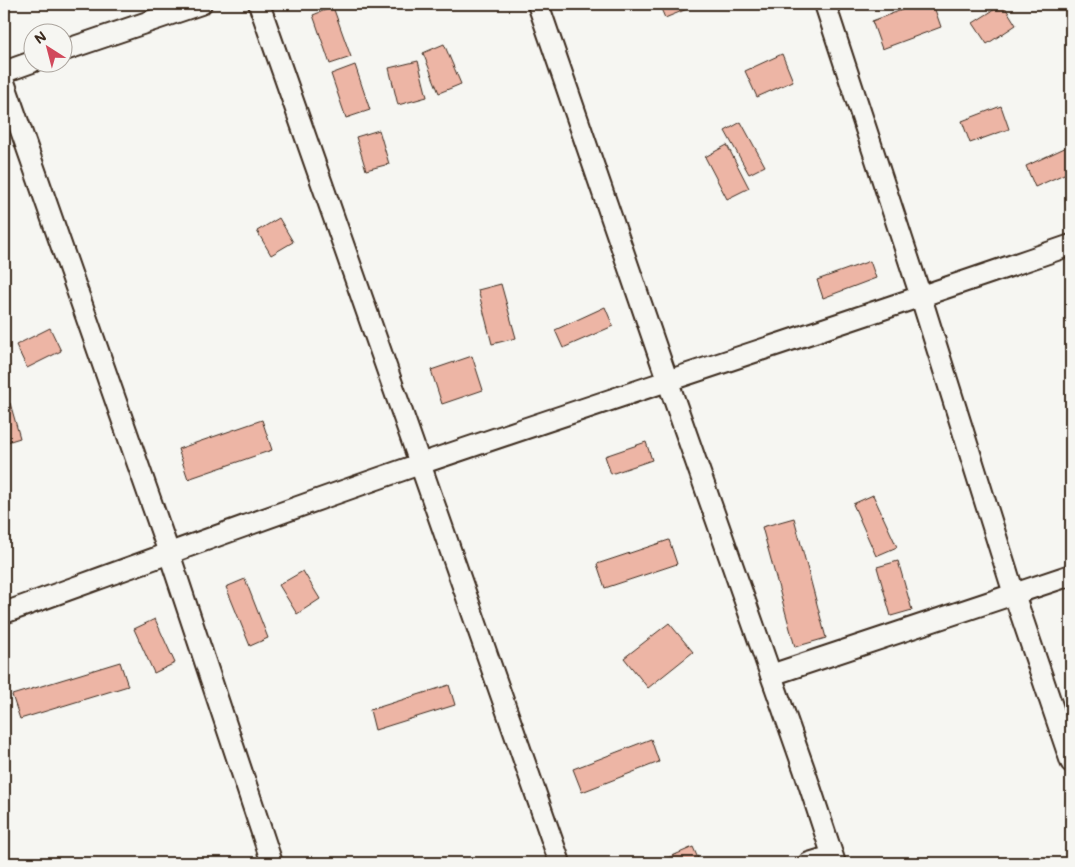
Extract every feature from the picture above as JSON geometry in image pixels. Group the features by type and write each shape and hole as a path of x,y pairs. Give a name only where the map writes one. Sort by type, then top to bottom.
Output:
{"street":[{"path":"72,48 201,4"},
{"path":"259,4 560,863"},
{"path":"538,4 834,859 809,863"},
{"path":"824,4 921,297 1014,594 1071,762"},
{"path":"4,72 22,66"},
{"path":"4,82 169,553 272,863"},
{"path":"4,613 420,464 1071,245"},
{"path":"771,675 1071,575"}],"building":[{"path":"659,4 685,4 687,9 665,18"},
{"path":"918,4 933,4 941,27 882,49 872,21"},
{"path":"1003,4 1016,25 987,44 973,23"},
{"path":"333,7 351,57 330,64 313,15"},
{"path":"444,44 461,84 439,93 423,53"},
{"path":"782,54 793,81 757,97 745,71"},
{"path":"418,61 427,97 398,105 389,68"},
{"path":"355,65 370,110 346,118 331,74"},
{"path":"1001,106 1009,129 970,143 962,121"},
{"path":"741,122 765,166 749,174 725,131"},
{"path":"379,130 389,164 366,170 356,137"},
{"path":"727,145 749,188 727,199 705,157"},
{"path":"1071,145 1071,171 1035,187 1026,166"},
{"path":"279,218 293,242 271,255 257,231"},
{"path":"870,261 876,278 823,298 817,280"},
{"path":"501,284 516,338 492,344 478,290"},
{"path":"605,307 613,326 563,348 555,330"},
{"path":"50,328 61,351 27,368 16,345"},
{"path":"472,356 483,390 442,404 431,370"},
{"path":"10,403 20,438 4,443 4,405"},
{"path":"262,420 272,450 188,479 178,449"},
{"path":"646,442 652,460 611,474 605,456"},
{"path":"873,495 897,547 876,556 853,504"},
{"path":"794,518 826,638 795,647 762,527"},
{"path":"669,540 677,564 605,588 597,564"},
{"path":"898,561 912,610 891,616 877,567"},
{"path":"303,571 320,599 297,614 279,585"},
{"path":"245,579 268,638 250,646 226,587"},
{"path":"155,619 175,663 154,673 134,629"},
{"path":"669,623 693,652 648,688 624,658"},
{"path":"120,662 128,686 20,719 12,695"},
{"path":"449,685 455,705 375,730 370,710"},
{"path":"651,739 659,762 582,792 573,769"},
{"path":"693,847 700,863 656,863"}]}
